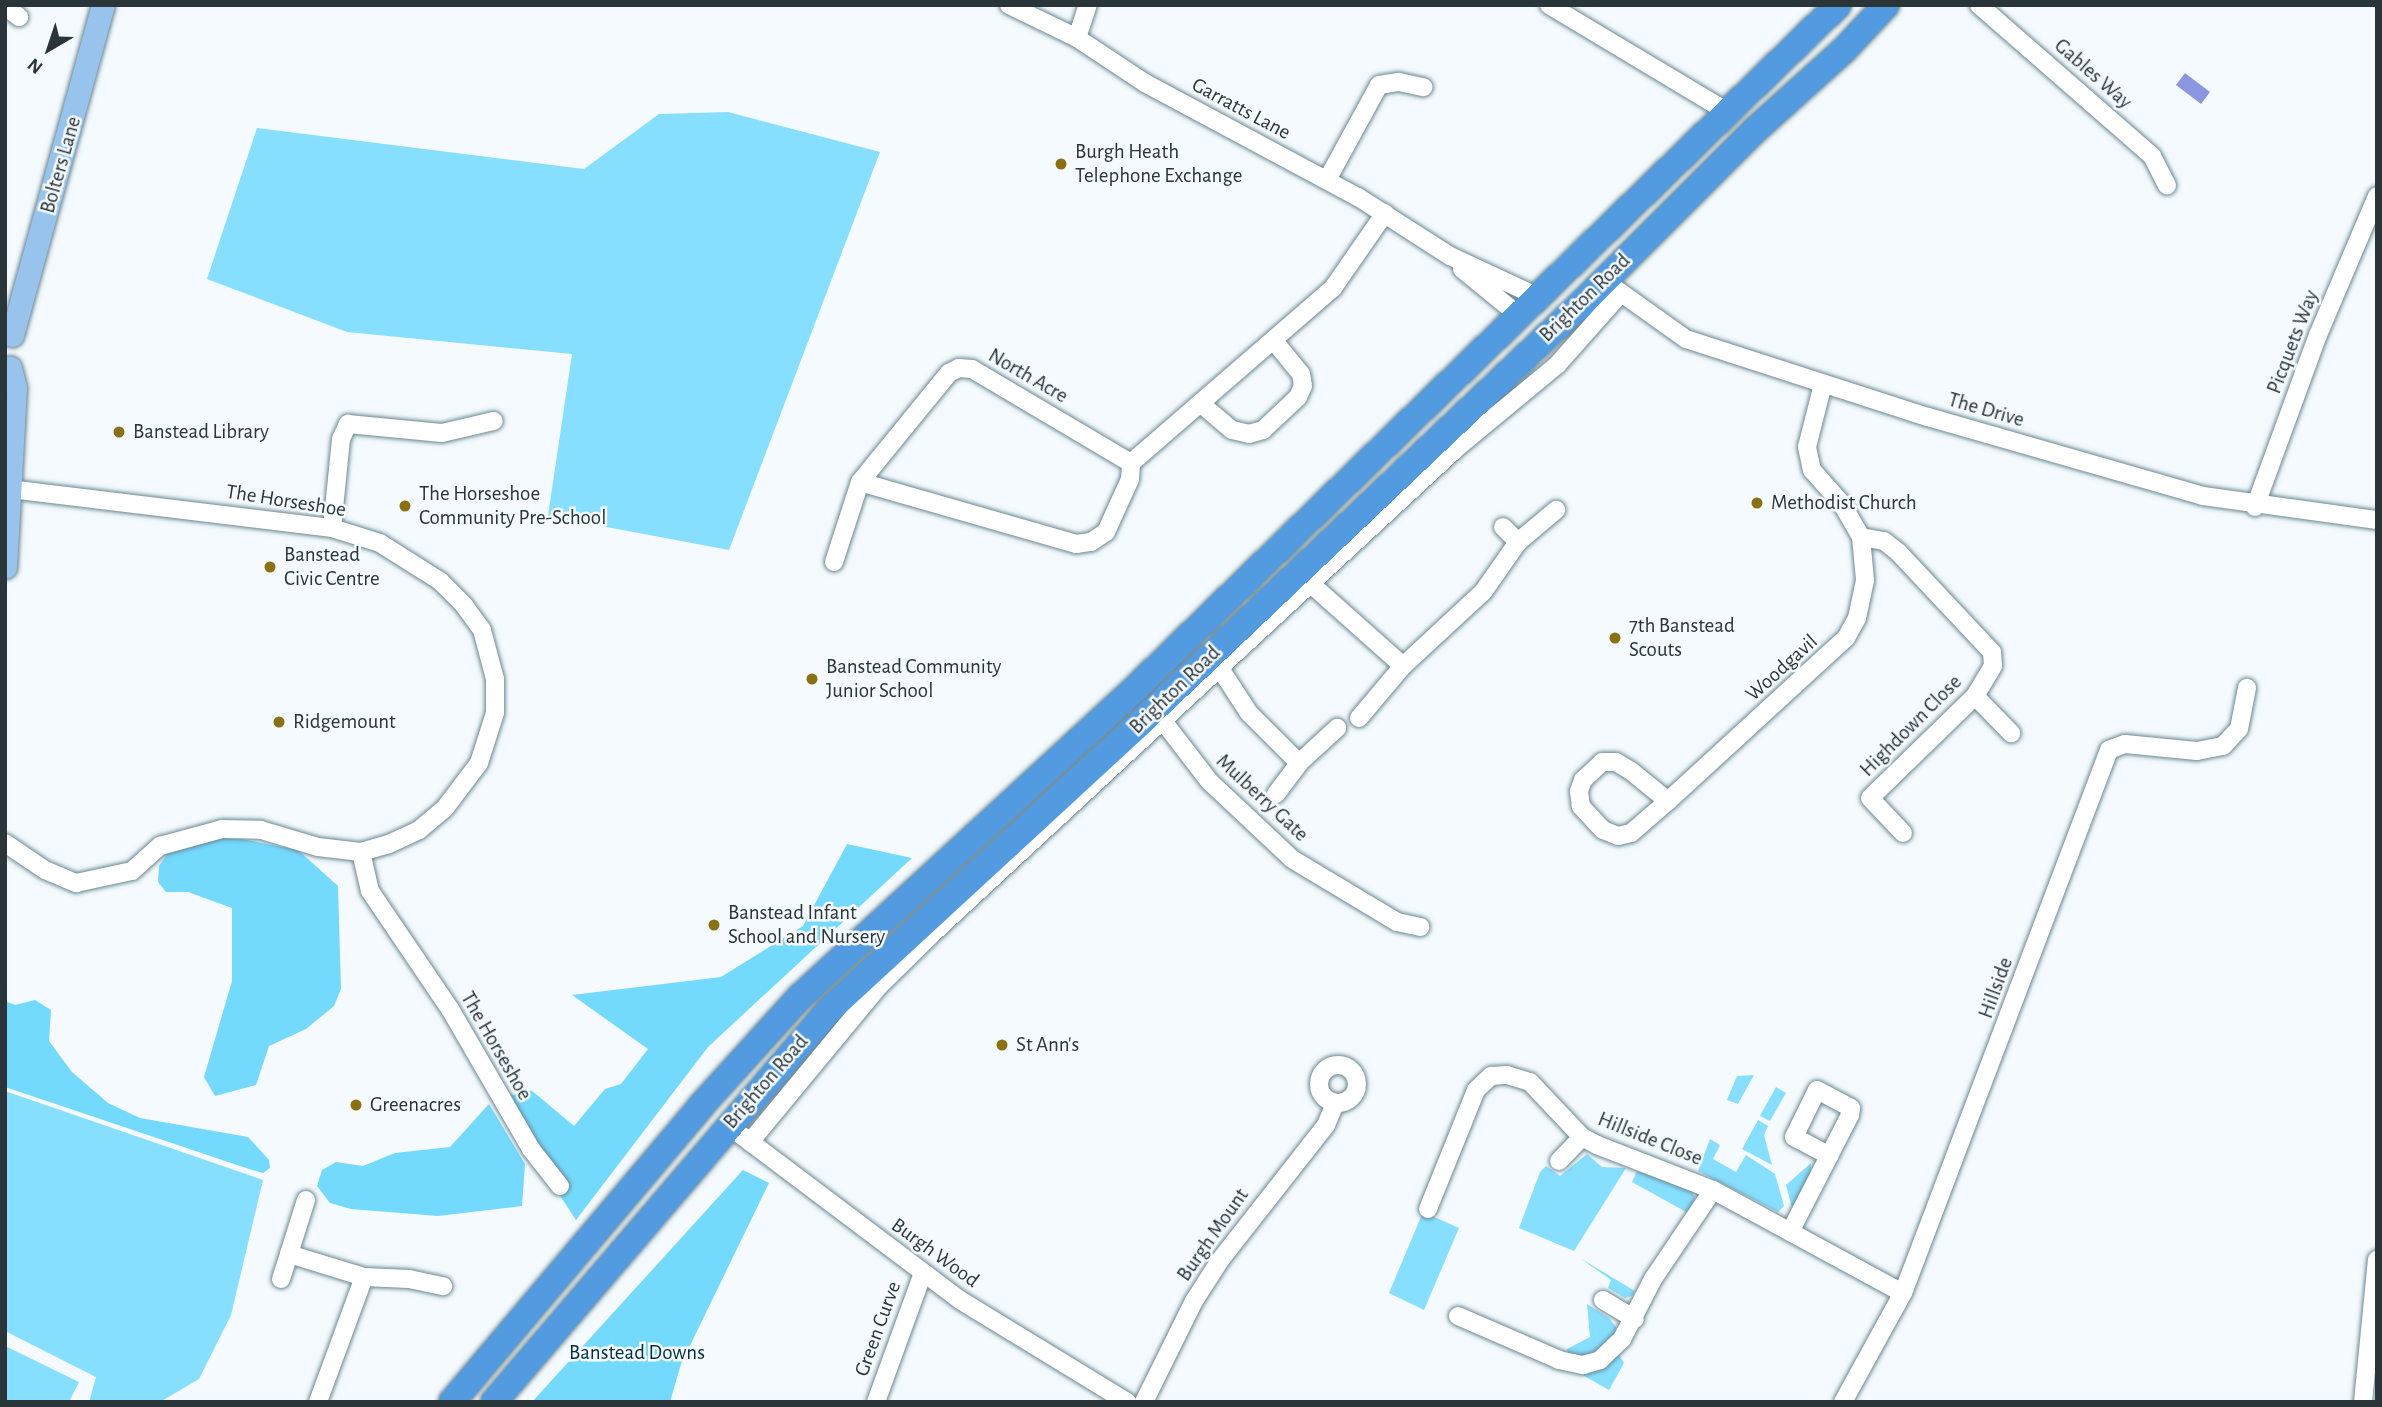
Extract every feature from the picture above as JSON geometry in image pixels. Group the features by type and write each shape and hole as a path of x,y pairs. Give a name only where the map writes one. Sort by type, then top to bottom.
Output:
{"highway":[{"name":"Brighton Road","path":"452,1402 701,1106 800,997 1141,683 1525,304 1838,5"},
{"name":"Brighton Road","path":"494,1402 727,1125 829,1010 988,867 1612,287 1754,131 1845,49 1886,5"},
{"path":"1525,304 1529,317 1547,312 1718,152 1754,131"}],"main road":[{"name":"Bolters Lane","path":"10,412 15,388 8,370 15,358 9,330 26,284 103,5"},
{"path":"5,301 26,284"},
{"path":"5,567 11,489 10,412"}],"street":[{"name":"Garratts Lane","path":"1009,5 1077,38 1145,83 1385,213 1525,304"},
{"path":"1077,38 1088,5"},
{"path":"1549,5 1726,111"},
{"name":"Gables Way","path":"1979,5 2152,156 2167,185"},
{"path":"1327,180 1379,85 1399,82 1423,87"},
{"name":"Picquets Way","path":"2255,507 2318,335 2377,196"},
{"path":"860,482 1076,544 1106,531 1130,480 1131,463 1333,289 1385,213"},
{"name":"Garratts Lane","path":"1450,256 1525,304"},
{"name":"The Drive","path":"1612,287 1686,339 1823,384 2167,487 2255,507 2377,520"},
{"name":"Brighton Road","path":"750,1142 879,986 1459,446 1557,365 1612,287"},
{"path":"1200,404 1232,430 1249,434 1264,430 1298,397 1303,386 1301,374 1275,341"},
{"name":"North Acre","path":"834,562 860,482 948,373 959,368 972,369 1131,463"},
{"name":"Woodgavil","path":"1668,801 1616,762 1596,767 1579,791 1581,806 1590,818 1618,836 1631,833 1668,801 1846,638 1857,618 1865,580 1861,537 1808,462 1807,447 1823,384"},
{"path":"332,528 341,439 348,424 442,433 494,421"},
{"name":"The Horseshoe","path":"5,843 45,870 76,883 132,871 160,846 222,829 261,830 318,847 361,852 419,830 445,808 479,762 495,713 495,679 482,630 440,581 380,543 332,528 11,489"},
{"path":"1359,718 1403,666 1492,580 1518,542 1556,510"},
{"path":"1503,527 1518,542"},
{"path":"1861,537 1884,541 1898,552 1984,639 1993,666 1980,689 2011,733"},
{"path":"1311,584 1403,666"},
{"path":"1219,667 1249,713 1299,763"},
{"name":"Hillside","path":"1843,1402 1903,1293 2109,750 2125,744 2197,751 2223,746 2239,729 2247,688"},
{"name":"Highdown Close","path":"1903,833 1870,798 1980,689"},
{"name":"Mulberry Gate","path":"1163,721 1209,781 1292,859 1397,922 1420,927"},
{"path":"1276,794 1299,763 1337,728"},
{"name":"The Horseshoe","path":"361,852 370,891 450,1009 531,1149 560,1185"},
{"name":"Hillside Close","path":"1429,1209 1476,1090 1492,1076 1530,1082 1582,1137 1713,1190 1903,1293"},
{"name":"Burgh Mount","path":"1144,1402 1194,1301 1221,1259 1326,1125 1335,1104"},
{"name":"Burgh Wood","path":"727,1125 923,1273 1023,1341 1127,1402"},
{"path":"1559,1161 1582,1137"},
{"path":"1790,1231 1829,1156"},
{"name":"Hillside Close","path":"1458,1316 1559,1360 1583,1365 1600,1360 1613,1350 1635,1319 1653,1279 1713,1190"},
{"path":"281,1279 306,1199"},
{"path":"289,1254 364,1277 409,1279 443,1286"},
{"path":"2363,1402 2377,1260"},
{"name":"Green Curve","path":"876,1402 923,1273"},
{"path":"317,1402 364,1277"},
{"path":"1603,1300 1635,1319"}],"shaded area":[{"path":"2185,73 2210,92 2201,104 2176,85"},
{"path":"728,112 880,152 729,550 548,516 572,354 347,332 207,279 257,128 584,169 659,114"},
{"path":"1754,1075 1738,1104 1727,1100 1737,1076"},
{"path":"1776,1087 1786,1093 1770,1121 1760,1116"},
{"path":"5,1091 263,1180 231,1315 199,1379 160,1402 89,1402 96,1377 5,1331"},
{"path":"1758,1120 1768,1126 1764,1135 1772,1165 1742,1149"},
{"path":"1710,1139 1720,1145 1713,1159 1736,1172 1746,1155 1775,1174 1784,1206 1778,1212 1698,1171"},
{"path":"1587,1154 1602,1167 1626,1168 1574,1251 1519,1228 1540,1172 1546,1166 1560,1176"},
{"path":"1811,1163 1811,1179 1792,1208 1786,1185"},
{"path":"1637,1171 1692,1191 1695,1198 1688,1213 1632,1182"},
{"path":"1423,1212 1459,1228 1424,1310 1389,1293"},
{"path":"1580,1258 1635,1291 1632,1296 1625,1298 1608,1288 1611,1280"},
{"path":"1587,1304 1609,1318 1616,1327 1615,1335 1592,1356 1568,1357 1567,1349 1590,1337"},
{"path":"5,1346 79,1382 69,1402 5,1402"},
{"path":"1618,1353 1624,1363 1609,1390 1579,1373"}],"green space":[{"path":"226,836 298,850 338,886 341,989 334,1006 306,1029 269,1046 256,1085 215,1096 204,1077 232,981 232,908 188,892 166,892 158,882 159,866 170,850"},
{"path":"847,844 912,858 708,1047 576,1220 497,1100 510,1094 524,1096 531,1090 574,1126 605,1089 621,1084 648,1049 572,995 721,977 803,926"},
{"path":"35,1000 51,1010 49,1041 72,1072 108,1103 140,1118 248,1137 269,1160 270,1168 263,1173 249,1169 5,1087 5,1001 15,1005"},
{"path":"489,1104 525,1164 522,1206 438,1216 351,1209 330,1203 317,1186 322,1170 336,1162 363,1166 395,1153 450,1147"},
{"name":"Banstead Downs","path":"743,1170 769,1183 681,1364 670,1402 532,1402"}],"place":[{"name":"Burgh Heath Telephone Exchange","path":"1061,164"},
{"name":"Banstead Library","path":"119,432"},
{"name":"Methodist Church","path":"1757,503"},
{"name":"The Horseshoe Community Pre-School","path":"405,506"},
{"name":"Banstead Civic Centre","path":"270,567"},
{"name":"7th Banstead Scouts","path":"1615,638"},
{"name":"Banstead Community Junior School","path":"812,679"},
{"name":"Ridgemount","path":"279,722"},
{"name":"Banstead Infant School and Nursery","path":"714,925"},
{"name":"St Ann's","path":"1002,1045"},
{"name":"Greenacres","path":"356,1105"}]}
